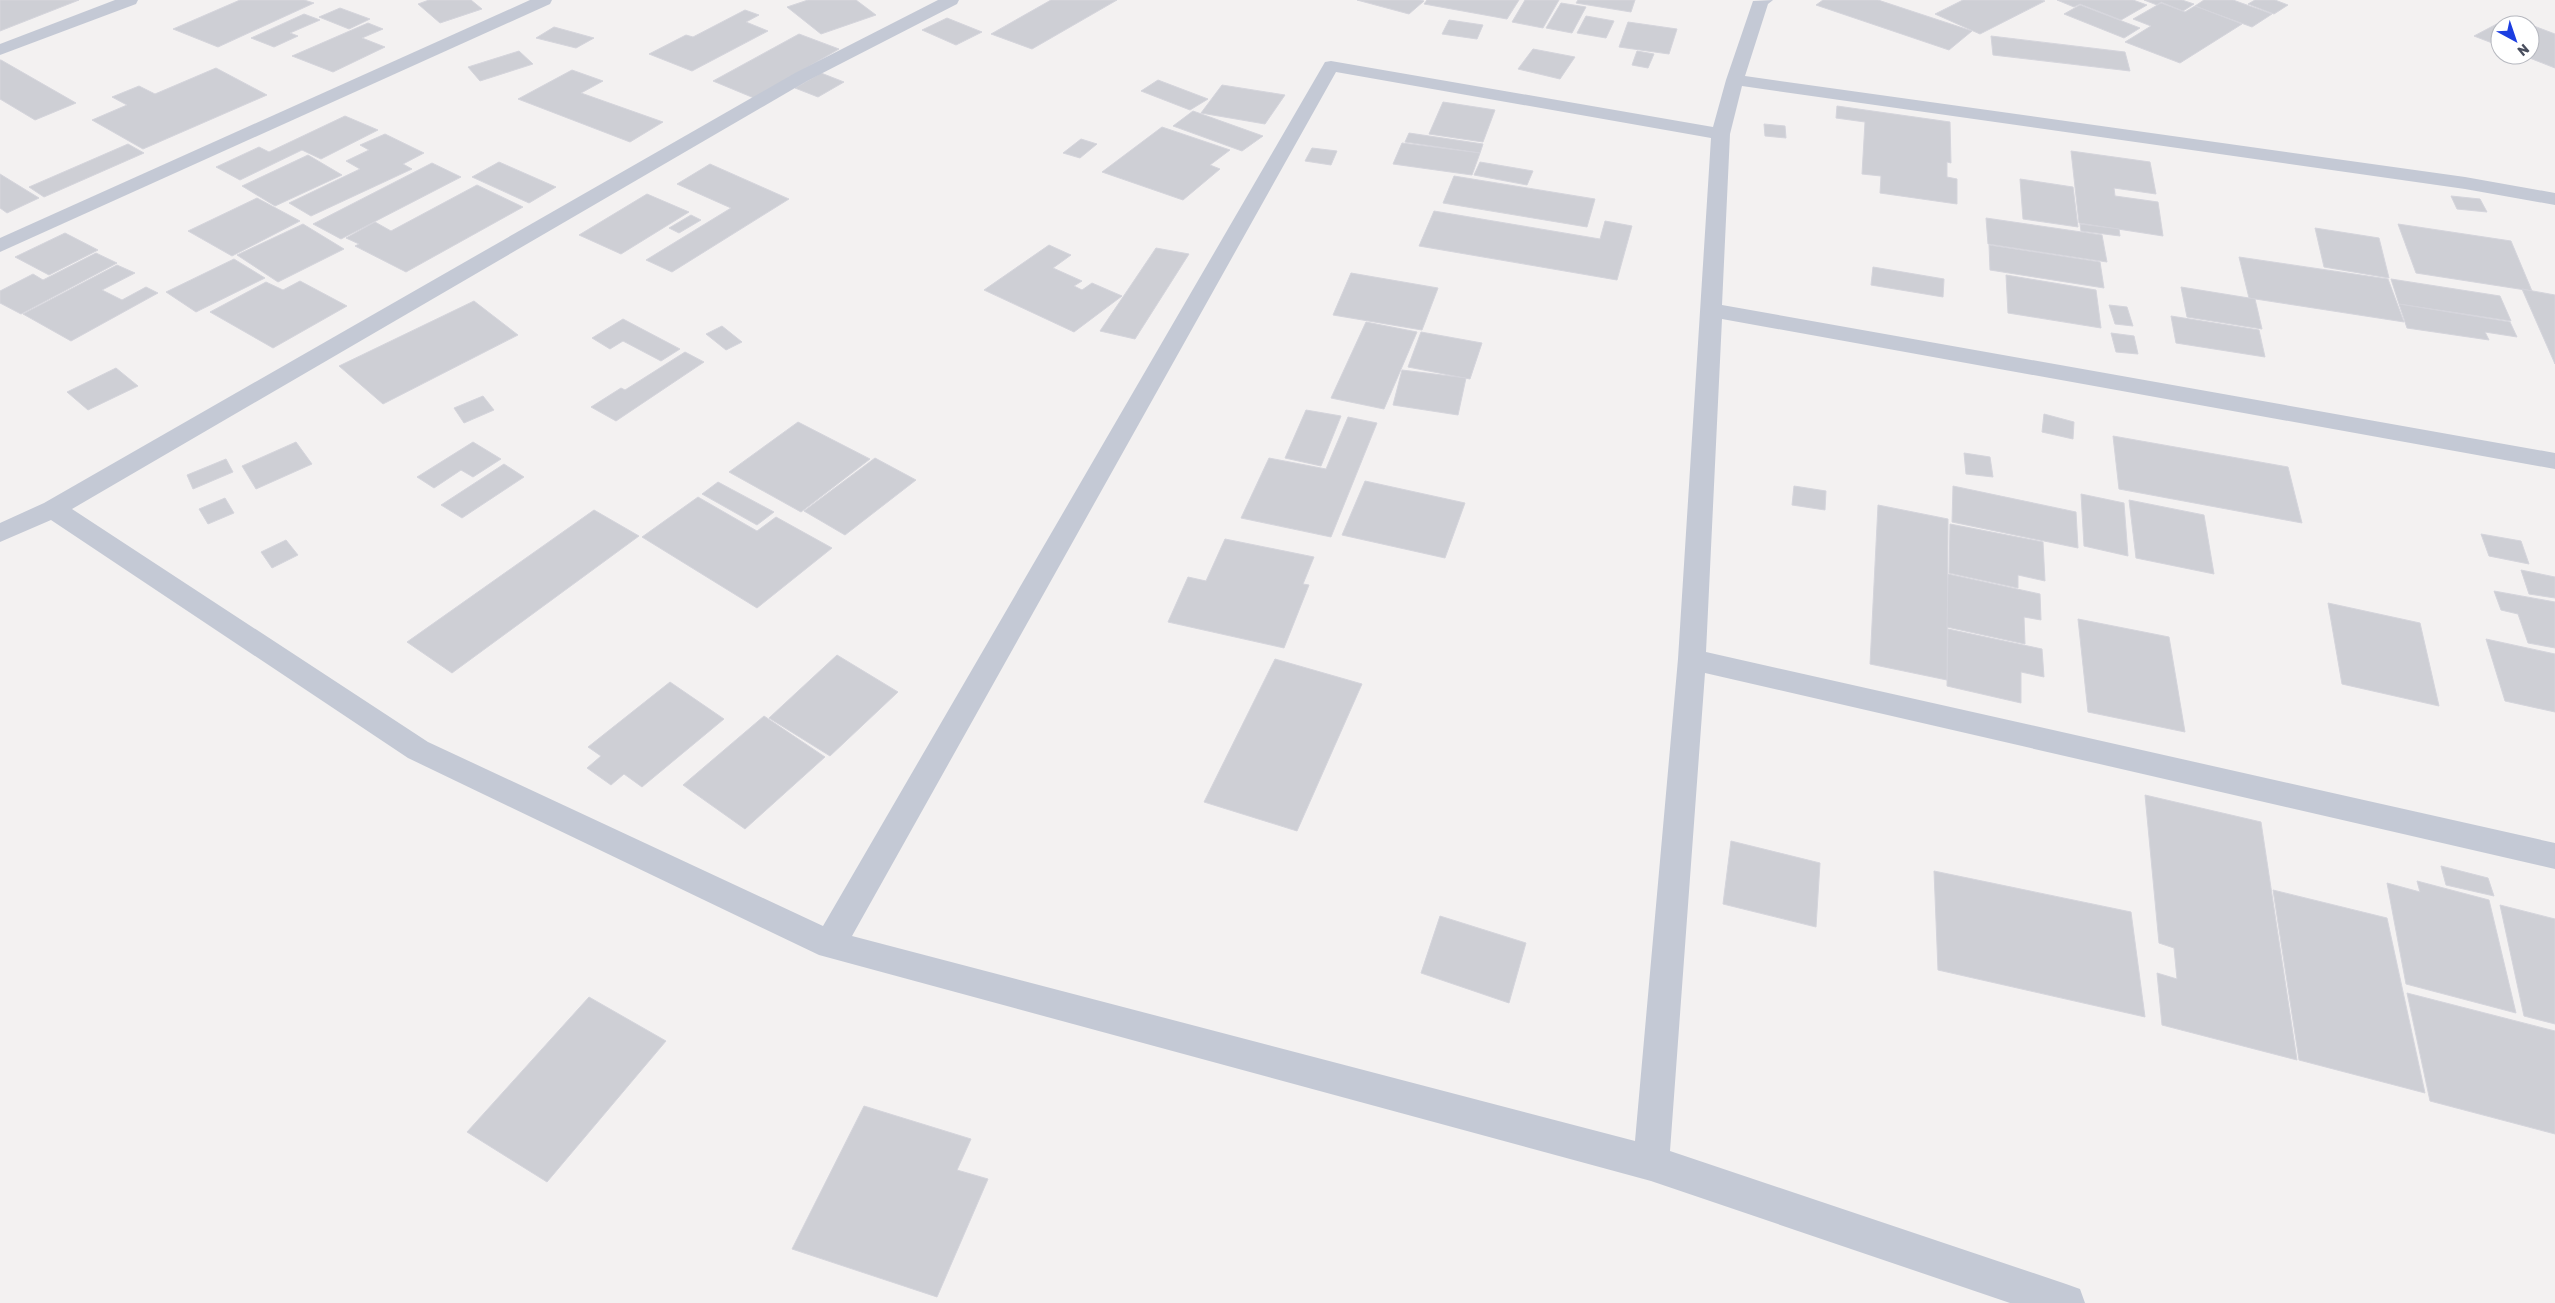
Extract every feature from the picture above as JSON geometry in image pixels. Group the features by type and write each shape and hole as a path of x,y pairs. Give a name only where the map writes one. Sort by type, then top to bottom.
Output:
{"street":[{"path":"0,50 130,0"},
{"path":"0,246 544,0"},
{"path":"0,534 53,509 801,77 951,0"},
{"path":"1652,1164 1692,658 1721,134 1735,80 1761,0"},
{"path":"830,945 1331,66 1721,134"},
{"path":"1735,80 2465,183 2555,199"},
{"path":"1711,310 2555,460"},
{"path":"53,509 418,750 830,945 1652,1164 2066,1303"},
{"path":"1692,658 2555,856"}],"building":[{"path":"0,0 79,0 0,31"},
{"path":"240,0 304,0 314,3 218,47 173,29"},
{"path":"429,0 471,0 482,9 440,23 418,4"},
{"path":"808,0 856,0 876,15 821,34 787,7"},
{"path":"1051,0 1117,0 1032,49 991,34"},
{"path":"1357,0 1420,0 1424,1 1409,14"},
{"path":"1427,0 1519,0 1507,19 1424,4"},
{"path":"1525,0 1559,0 1543,28 1512,22"},
{"path":"1578,0 1635,0 1631,12 1576,3"},
{"path":"1823,0 1878,0 1972,31 1949,50 1816,5"},
{"path":"1963,0 2045,1 1980,34 1935,14"},
{"path":"2057,0 2133,0 2147,5 2121,20 2080,4 2074,7"},
{"path":"2144,0 2182,0 2194,4 2183,11 2161,2 2157,5"},
{"path":"2204,0 2233,0 2272,14 2252,27 2195,6"},
{"path":"2255,0 2275,0 2288,5 2274,14 2248,4"},
{"path":"1561,3 1586,7 1572,33 1546,28"},
{"path":"2161,3 2185,12 2195,6 2242,24 2180,63 2125,42 2151,26 2133,19"},
{"path":"2080,5 2140,28 2124,38 2064,14"},
{"path":"340,8 370,19 349,29 319,17"},
{"path":"745,10 759,15 746,22 768,31 692,71 649,54 686,35 693,37"},
{"path":"304,14 320,20 290,33 298,36 274,47 251,38"},
{"path":"1586,16 1614,21 1606,38 1577,33"},
{"path":"947,18 982,32 956,45 922,30"},
{"path":"1449,20 1483,25 1477,39 1442,34"},
{"path":"1628,22 1677,29 1669,54 1619,47"},
{"path":"368,23 383,29 362,38 385,47 333,72 292,56"},
{"path":"554,27 594,38 576,48 536,38"},
{"path":"2490,28 2490,42 2474,36"},
{"path":"2540,28 2555,34 2555,68 2540,62"},
{"path":"799,34 839,49 754,98 713,81"},
{"path":"1991,36 2125,52 2130,71 1993,55"},
{"path":"1533,49 1575,57 1560,79 1518,69"},
{"path":"519,51 533,64 480,81 468,67"},
{"path":"1637,51 1654,54 1648,68 1632,65"},
{"path":"0,60 76,103 35,120 0,99"},
{"path":"216,68 267,95 143,149 92,120 127,105 112,97 139,86 155,94"},
{"path":"572,70 603,81 581,93 663,122 630,142 518,99"},
{"path":"821,73 844,82 818,97 795,88"},
{"path":"1158,80 1208,99 1190,110 1141,91"},
{"path":"1222,85 1285,95 1265,124 1201,113"},
{"path":"1443,102 1495,110 1483,142 1429,134"},
{"path":"1837,106 1950,122 1951,163 1947,162 1947,177 1957,179 1957,204 1880,193 1881,176 1862,174 1865,122 1836,118"},
{"path":"1193,111 1263,136 1242,151 1173,126"},
{"path":"345,116 378,130 321,159 302,150 240,180 216,167 259,147 269,152"},
{"path":"1764,124 1785,126 1786,138 1765,136"},
{"path":"1162,127 1230,150 1210,165 1220,169 1183,200 1102,172"},
{"path":"1409,133 1483,144 1480,153 1405,142"},
{"path":"385,134 424,153 403,164 412,169 311,216 289,203 360,169 346,161 369,150 360,145"},
{"path":"1081,139 1097,144 1080,158 1063,153"},
{"path":"1402,143 1480,153 1472,175 1393,164"},
{"path":"128,144 144,153 44,197 29,187"},
{"path":"1312,148 1337,151 1331,165 1305,161"},
{"path":"2071,151 2150,162 2156,194 2114,188 2115,196 2158,202 2163,236 2079,223"},
{"path":"308,155 342,175 275,206 242,186"},
{"path":"499,162 556,187 529,203 472,177"},
{"path":"1480,162 1533,171 1527,185 1474,175"},
{"path":"432,163 461,177 341,239 313,224"},
{"path":"710,164 789,199 672,272 646,260 731,208 677,184"},
{"path":"0,174 39,198 7,213 0,208"},
{"path":"1454,176 1595,199 1587,227 1443,203"},
{"path":"2020,179 2073,187 2078,227 2023,219"},
{"path":"477,185 523,207 406,272 355,246 359,244 346,238 375,222 391,231"},
{"path":"647,194 689,212 621,254 579,235"},
{"path":"2451,196 2480,199 2487,212 2457,209"},
{"path":"257,198 300,221 232,256 188,231"},
{"path":"1434,211 1600,239 1605,221 1632,226 1617,280 1419,246"},
{"path":"691,215 701,220 679,233 669,228"},
{"path":"1986,218 2102,235 2107,262 1988,244"},
{"path":"303,224 344,249 278,282 237,255"},
{"path":"2080,224 2119,229 2120,236 2081,231"},
{"path":"2398,224 2511,241 2532,291 2416,273"},
{"path":"2315,228 2379,238 2389,278 2324,267"},
{"path":"65,233 98,250 49,275 15,257"},
{"path":"1049,245 1071,255 1053,268 1082,281 1074,286 1082,290 1092,283 1122,296 1074,332 984,290"},
{"path":"1989,245 2100,262 2104,288 1990,270"},
{"path":"1156,248 1189,254 1135,339 1100,331"},
{"path":"96,253 117,263 21,314 0,303 0,291 33,274 43,280"},
{"path":"2239,257 2388,279 2404,322 2249,298"},
{"path":"234,259 265,278 196,312 166,292"},
{"path":"117,265 135,273 102,290 122,300 146,287 158,293 71,341 23,314"},
{"path":"1873,267 1944,279 1943,297 1871,285"},
{"path":"1351,273 1438,288 1422,330 1333,315"},
{"path":"2006,275 2096,290 2101,328 2008,313"},
{"path":"2391,279 2500,296 2511,321 2399,304"},
{"path":"300,281 347,306 273,348 210,312 266,282 283,290"},
{"path":"2181,287 2255,299 2262,329 2187,317"},
{"path":"2522,289 2555,295 2555,364"},
{"path":"474,301 518,335 383,404 339,366"},
{"path":"2399,304 2510,322 2517,337 2485,332 2489,340 2407,328"},
{"path":"2109,305 2127,307 2133,326 2115,324"},
{"path":"2171,316 2259,330 2265,357 2176,343"},
{"path":"623,319 680,349 661,361 623,341 610,349 592,338"},
{"path":"1366,322 1417,332 1384,409 1331,398"},
{"path":"722,326 742,342 726,350 706,334"},
{"path":"1421,332 1482,343 1470,379 1408,367"},
{"path":"2111,333 2134,336 2138,354 2116,352"},
{"path":"685,352 704,362 616,421 591,407 621,388 625,390"},
{"path":"116,368 138,386 88,410 67,392"},
{"path":"1402,370 1466,378 1458,415 1393,405"},
{"path":"483,396 494,410 464,423 454,408"},
{"path":"1306,410 1341,416 1321,466 1285,458"},
{"path":"2044,414 2074,422 2073,439 2042,432"},
{"path":"1348,417 1377,423 1331,537 1241,518 1269,458 1326,469"},
{"path":"798,422 870,459 801,512 729,472"},
{"path":"2113,436 2288,467 2302,523 2119,489"},
{"path":"296,442 312,464 256,489 242,466"},
{"path":"473,442 501,459 473,477 461,470 434,488 417,477"},
{"path":"1964,453 1990,457 1993,477 1966,474"},
{"path":"875,458 916,480 845,535 804,511"},
{"path":"226,459 233,472 193,489 187,475"},
{"path":"504,464 524,477 462,518 441,505"},
{"path":"1365,481 1465,503 1445,558 1342,535"},
{"path":"718,482 774,512 757,525 702,494"},
{"path":"1794,486 1826,491 1825,510 1792,505"},
{"path":"1953,486 2076,512 2078,548 1952,522"},
{"path":"2081,494 2124,503 2128,556 2084,546"},
{"path":"698,497 757,531 776,517 832,548 757,608 642,537"},
{"path":"225,498 234,513 208,524 199,509"},
{"path":"2129,500 2204,515 2214,574 2136,558"},
{"path":"1878,505 1948,519 1947,680 1870,664"},
{"path":"594,510 639,536 452,673 407,642"},
{"path":"1950,524 2043,542 2045,581 2018,575 2018,588 1949,573"},
{"path":"2481,534 2521,541 2529,564 2489,556"},
{"path":"1225,539 1314,557 1303,584 1309,585 1284,648 1168,622 1188,577 1206,581"},
{"path":"286,540 298,555 272,568 261,552"},
{"path":"2521,570 2555,577 2555,598 2529,594"},
{"path":"1948,574 2040,594 2041,620 2024,617 2025,644 1947,627"},
{"path":"2494,591 2555,602 2555,648 2528,643 2518,614 2501,610"},
{"path":"2328,603 2420,623 2439,706 2342,684"},
{"path":"2078,619 2169,637 2185,732 2088,712"},
{"path":"1948,629 2042,649 2044,677 2021,672 2021,703 1947,686"},
{"path":"2486,639 2555,654 2555,712 2505,701"},
{"path":"837,655 898,692 830,756 769,718"},
{"path":"1275,659 1362,684 1297,831 1204,802"},
{"path":"670,682 724,719 642,787 624,774 611,785 587,768 601,756 588,747"},
{"path":"764,716 825,757 745,829 683,785"},
{"path":"2145,795 2261,822 2297,1060 2162,1025 2157,973 2177,979 2174,948 2159,943"},
{"path":"1731,841 1820,863 1816,927 1723,904"},
{"path":"2441,866 2488,878 2494,896 2446,885"},
{"path":"1934,871 2131,912 2145,1017 1938,970"},
{"path":"2417,881 2489,900 2516,1013 2406,984 2387,883 2420,892"},
{"path":"2273,890 2387,918 2425,1093 2299,1060"},
{"path":"2500,905 2555,919 2555,1024 2524,1016"},
{"path":"1440,916 1526,943 1509,1003 1421,973"},
{"path":"2407,993 2555,1031 2555,1134 2430,1101"},
{"path":"589,997 666,1041 547,1182 467,1132"},
{"path":"864,1106 971,1139 957,1170 988,1179 937,1297 792,1249"}]}
